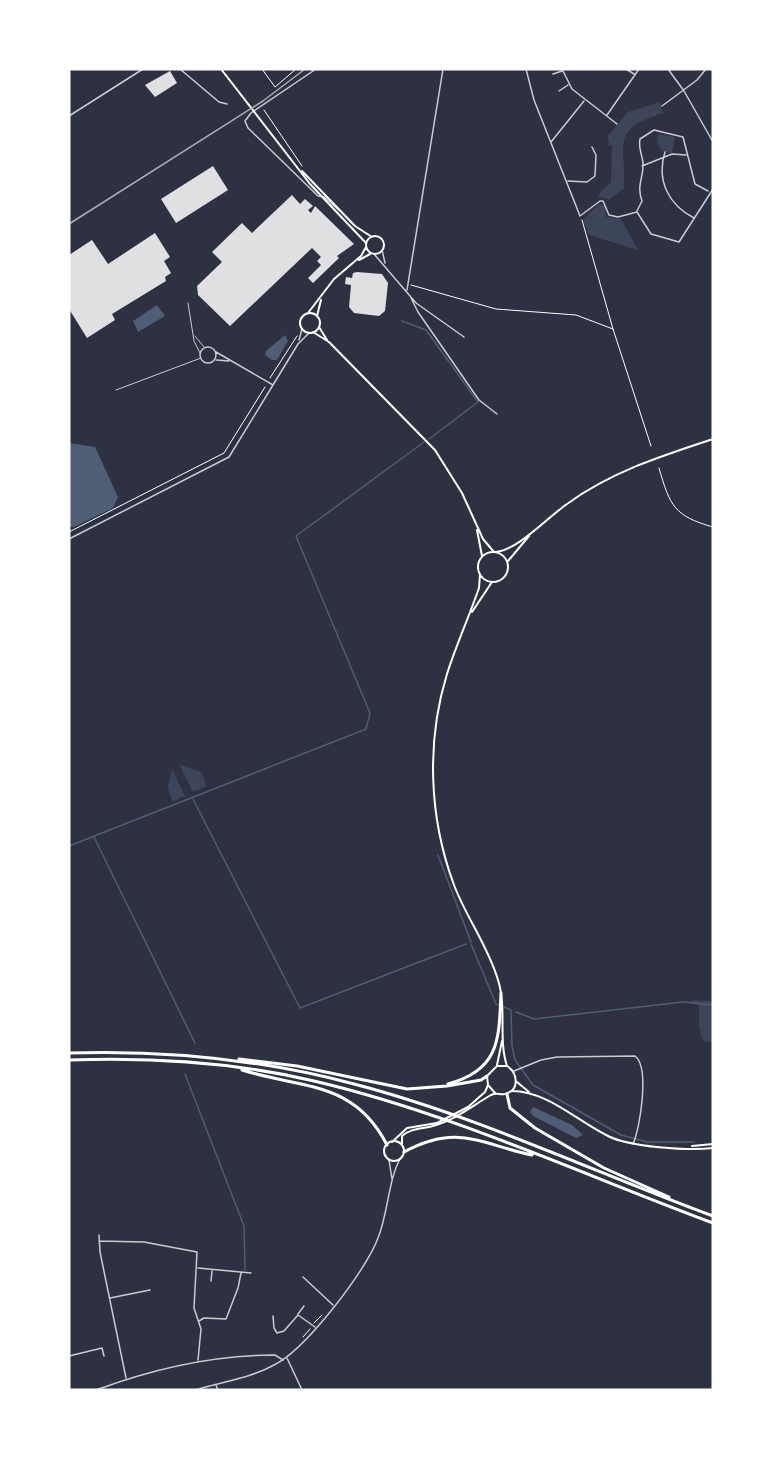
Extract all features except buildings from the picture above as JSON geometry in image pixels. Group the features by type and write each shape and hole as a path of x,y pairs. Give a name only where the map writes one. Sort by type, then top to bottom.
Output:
{"highway":[{"path":"420,1089 467,1078 485,1065 497,1043 501,993"},
{"path":"69,1053 158,1053 297,1066 392,1087 420,1089 474,1082 487,1076"},
{"path":"228,1059 354,1084 439,1111 713,1216"},
{"path":"69,1060 150,1060 232,1066 312,1080 434,1116 713,1223"},
{"path":"232,1066 336,1093 365,1112 387,1145"},
{"path":"507,1094 510,1108 535,1128 604,1168 695,1209"},
{"path":"404,1152 442,1138 467,1136 543,1157"}],"main road":[{"path":"221,69 321,197 373,254"},
{"path":"296,165 365,235 382,240 382,250 351,265 334,279 322,297 300,320 302,328 329,342"},
{"path":"351,265 372,237"},
{"path":"322,297 317,316 319,327 329,342 423,436 445,465 483,539 494,552 503,556 507,563"},
{"path":"308,313 317,316"},
{"path":"311,333 319,327"},
{"path":"482,556 512,546 566,505 610,477 647,461 713,439"},
{"path":"469,508 481,540 482,556 478,565 479,588 447,675 437,717 433,760 435,804 442,846 454,885 493,966 501,993 507,1066"},
{"path":"467,622 492,582 504,576 509,556 533,532"},
{"path":"480,574 492,582"},
{"path":"503,1035 497,1065 487,1076 488,1085 485,1092 468,1107 437,1123 407,1128 387,1145 385,1154 389,1160 400,1159 404,1152 402,1145 404,1134 438,1124 472,1108 495,1093 507,1094 517,1082"},
{"path":"497,1065 507,1066 514,1071 517,1082 532,1093 608,1136 632,1144 713,1146"},
{"path":"488,1085 495,1093"},
{"path":"512,1090 532,1093"},
{"path":"392,1142 402,1145"}],"street":[{"path":"69,116 142,69"},
{"path":"180,69 219,102 227,105"},
{"path":"185,69 186,73"},
{"path":"316,69 251,113 245,122 248,128 318,196 343,213"},
{"path":"407,290 410,285 443,69"},
{"path":"526,69 534,100 580,216 600,201 605,202 607,213 614,217 637,212"},
{"path":"597,69 605,69"},
{"path":"626,69 634,75"},
{"path":"606,116 639,69"},
{"path":"668,69 684,90 713,142"},
{"path":"662,106 684,90 706,69"},
{"path":"552,74 562,70 568,85 617,124"},
{"path":"559,91 568,85"},
{"path":"551,142 584,100"},
{"path":"637,212 642,201 638,189 642,166 638,152 640,139 654,130 683,136 695,183 710,192"},
{"path":"567,181 587,182 595,176 596,155 592,147"},
{"path":"665,152 663,184 672,202 694,218"},
{"path":"642,166 672,154 686,155"},
{"path":"637,212 651,234 675,242 682,240 713,189"},
{"path":"382,250 386,267"},
{"path":"373,254 407,290 480,400 497,414"},
{"path":"411,298 464,337"},
{"path":"69,539 229,457 298,344 302,328"},
{"path":"298,344 311,333"},
{"path":"232,362 214,360 207,363 201,358 200,353 204,347 210,347 273,385"},
{"path":"214,360 216,352"},
{"path":"514,1071 541,1060 557,1057 635,1056 640,1064 642,1111 632,1144"},
{"path":"195,1390 269,1368 287,1358 328,1312 354,1280 374,1248 400,1159"},
{"path":"389,1160 393,1183"},
{"path":"99,1235 126,1379"},
{"path":"99,1241 144,1242 197,1252 194,1308 201,1329 198,1360"},
{"path":"196,1268 251,1273"},
{"path":"211,1281 212,1270"},
{"path":"198,1321 204,1318 226,1319 241,1273"},
{"path":"303,1277 333,1305"},
{"path":"109,1298 150,1290"},
{"path":"273,1316 274,1328 279,1333 304,1306"},
{"path":"298,1315 314,1326"},
{"path":"69,1356 102,1348 104,1356"},
{"path":"96,1390 126,1379 198,1360 275,1355 283,1360"},
{"path":"287,1358 298,1377 302,1390"},
{"path":"216,1384 218,1390"}],"lane":[{"path":"188,303 200,353"},
{"path":"194,334 204,347"},
{"path":"116,390 201,358"}],"path":[{"path":"262,69 275,87 296,69"},
{"path":"262,106 306,171"},
{"path":"580,216 651,446"},
{"path":"410,285 496,309 576,315 613,329"},
{"path":"69,532 224,453 297,334 301,335"},
{"path":"659,468 666,492 683,517 713,527"},
{"path":"297,1344 328,1312"}],"shaded area":[{"path":"660,102 663,113 635,125 624,140 624,188 609,200 597,196 611,182 612,145 609,145 608,136 628,112"},
{"path":"658,134 675,137 672,153 662,151 657,143"},
{"path":"599,204 605,206 606,217 621,219 638,250 589,235 583,220"},
{"path":"157,305 165,316 138,332 133,321"},
{"path":"285,335 288,341 277,360 272,360 265,355 266,351"},
{"path":"69,443 95,447 118,497 113,508 74,527 69,527"},
{"path":"179,764 201,772 207,786 193,792"},
{"path":"172,769 185,796 172,802 168,787"},
{"path":"692,1000 713,1001 713,1043 703,1041 699,1028 699,1004 691,1004"},
{"path":"533,1107 572,1125 583,1135 576,1138 533,1116 530,1112"}],"waterway":[{"path":"402,321 426,330 478,402 429,439"},
{"path":"69,846 366,729 370,713 296,536 424,442"},
{"path":"193,799 300,1008 466,944"},
{"path":"94,837 195,1043"},
{"path":"438,855 471,942"},
{"path":"471,944 496,1004 499,1005"},
{"path":"516,1012 534,1019 683,1002 713,1005"},
{"path":"504,1007 511,1010 512,1046 515,1060 533,1085 621,1135 647,1142 694,1142"},
{"path":"185,1074 244,1226 245,1270"}],"railway":[{"path":"69,224 263,101 305,69"}]}
